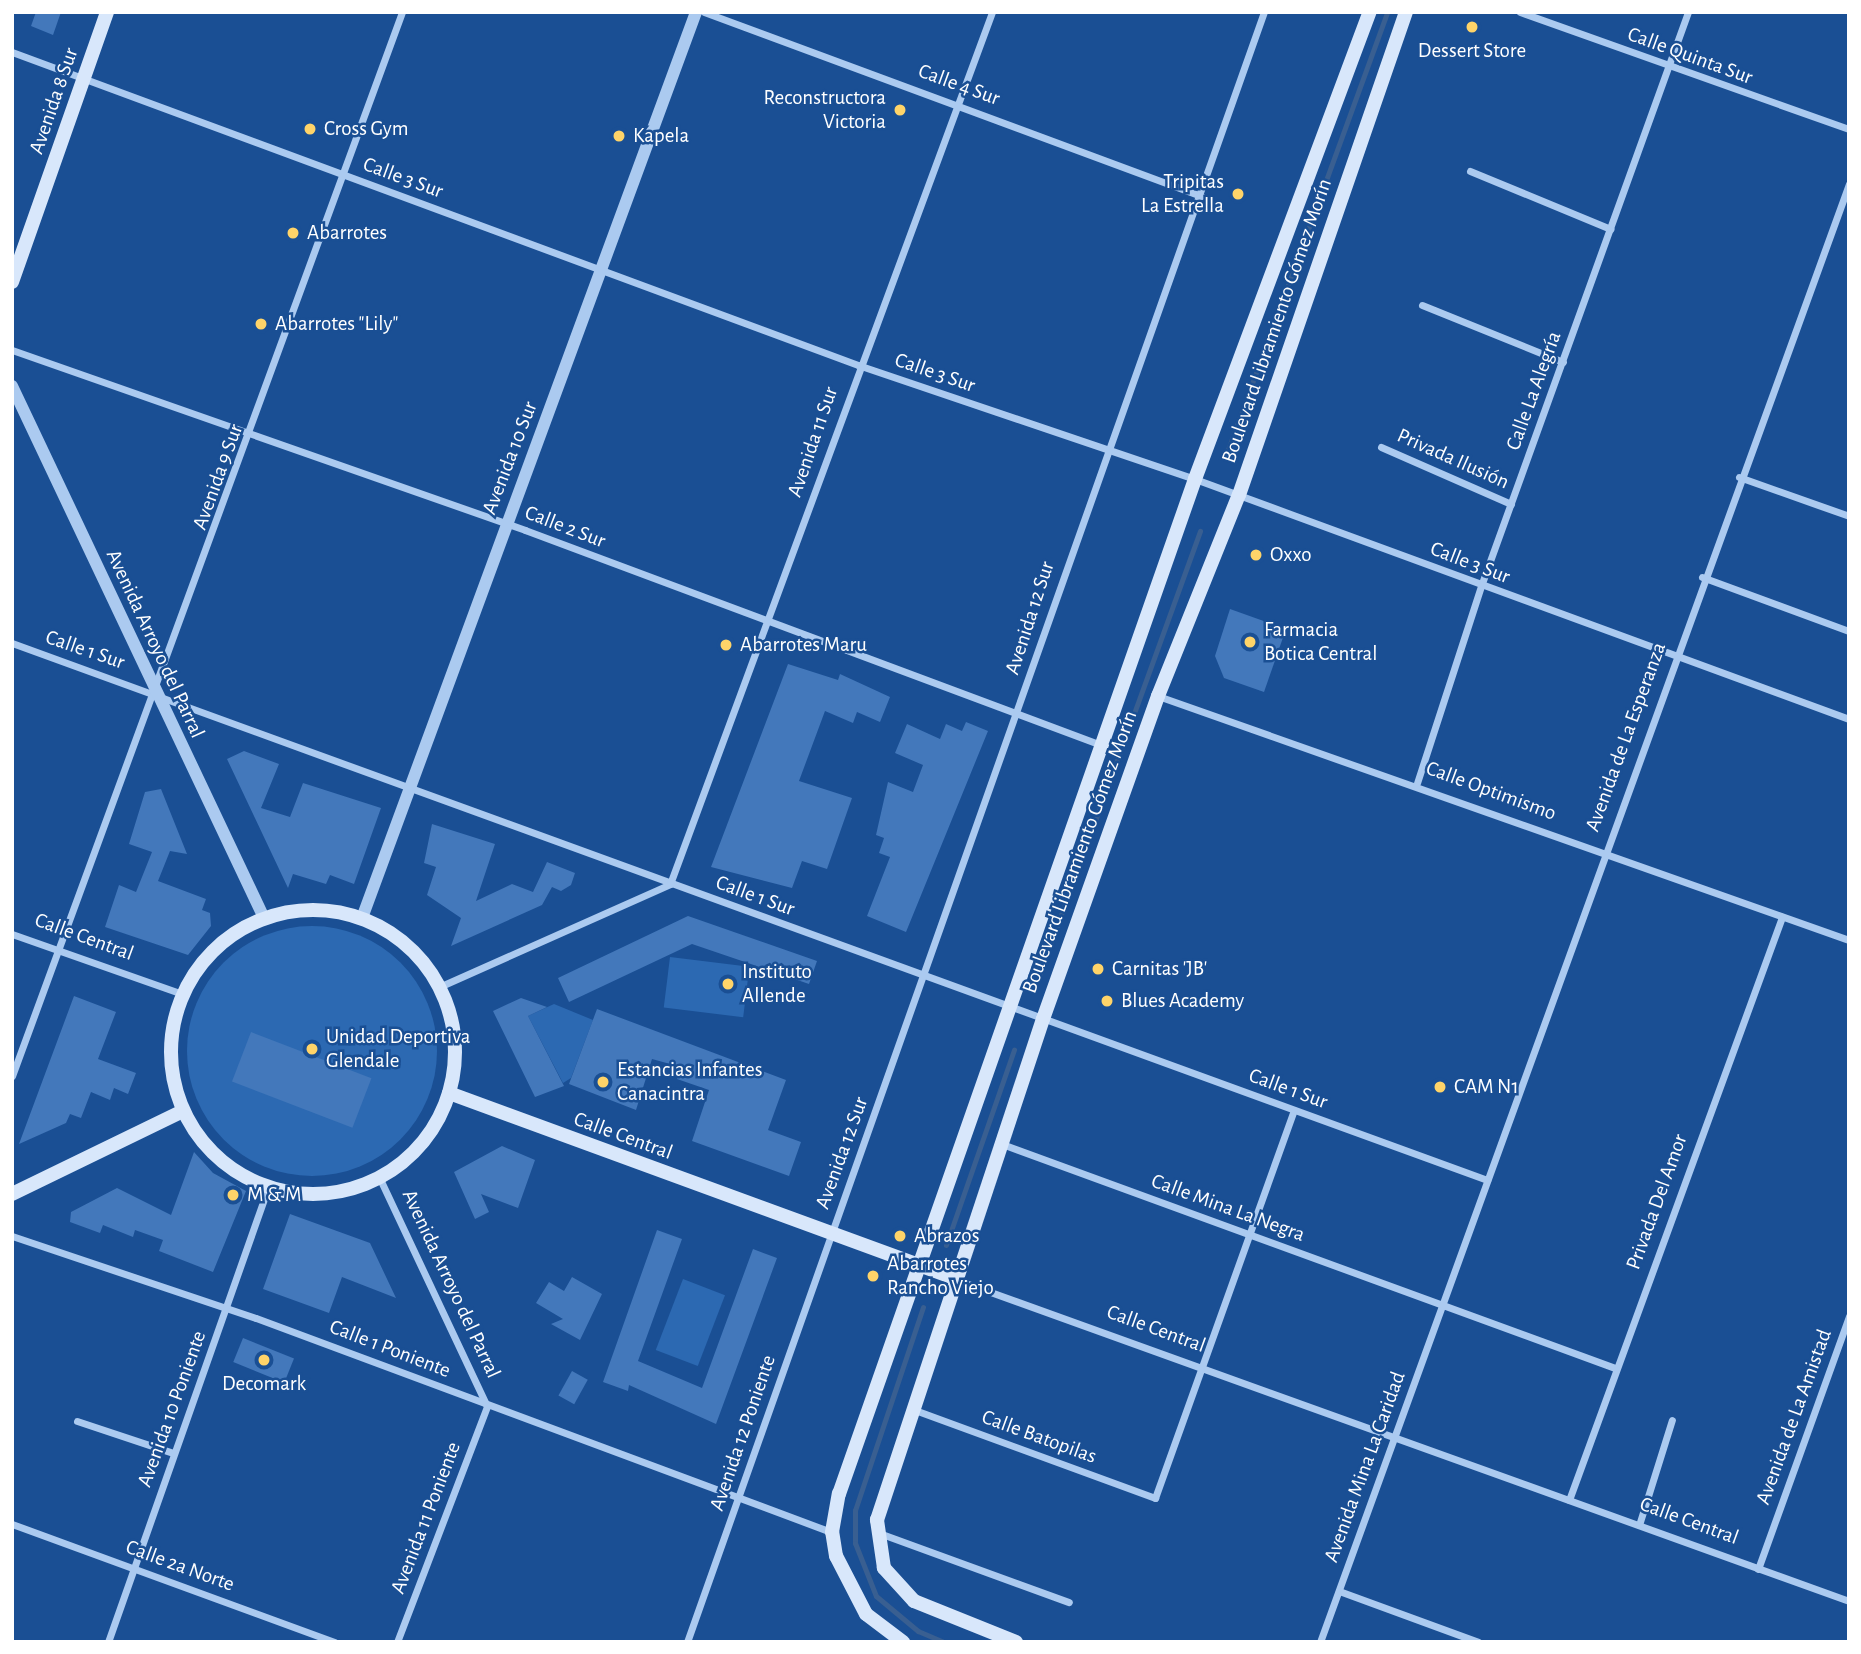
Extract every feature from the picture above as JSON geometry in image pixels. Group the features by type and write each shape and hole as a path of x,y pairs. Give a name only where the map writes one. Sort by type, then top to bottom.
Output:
{"main road":[{"name":"Avenida 8 Sur","path":"12,282 107,12"},
{"name":"Boulevard Libramiento Gómez Morín","path":"903,1642 866,1614 836,1556 832,1532 839,1494 1007,1006 1102,746 1195,479 1370,12"},
{"name":"Boulevard Libramiento Gómez Morín","path":"875,1532 912,1409 1042,1019 1158,695 1239,495 1406,12"},
{"path":"308,910 362,918 393,935 439,987 452,1021 449,1093 423,1143 380,1179 344,1192 305,1195 268,1188 233,1170 204,1144 183,1111 171,1065 182,994 202,962 230,936 264,918 308,910"},
{"name":"Calle Central","path":"449,1093 831,1236 957,1279"},
{"path":"12,1194 183,1111"},
{"path":"875,1532 884,1567 914,1601 1016,1642"}],"street":[{"name":"Avenida 9 Sur","path":"12,1076 252,434 340,174 402,12"},
{"name":"Avenida 10 Sur","path":"362,918 413,791 505,524 603,270 696,12"},
{"name":"Calle 4 Sur","path":"704,12 960,103 1201,196"},
{"name":"Avenida 11 Sur","path":"670,884 770,624 858,365 960,103 992,12"},
{"name":"Avenida 12 Sur","path":"831,1236 1016,715 1104,450 1201,196 1264,12"},
{"name":"Calle Quinta Sur","path":"1520,12 1669,68 1849,130"},
{"name":"Calle La Alegría","path":"1417,783 1481,586 1688,12"},
{"name":"Calle 3 Sur","path":"12,52 858,365 1195,479 1673,658 1849,719"},
{"path":"1470,171 1611,229"},
{"name":"Avenida de La Esperanza","path":"1442,1304 1702,577 1849,184"},
{"path":"1422,305 1563,362"},
{"name":"Calle 2 Sur","path":"12,350 505,524 1102,746"},
{"name":"Avenida Arroyo del Parral","path":"12,386 264,918"},
{"name":"Privada Ilusión","path":"1381,446 1511,503"},
{"path":"1739,477 1849,516"},
{"path":"1702,577 1849,631"},
{"name":"Calle 1 Sur","path":"12,643 157,693 413,791 1487,1180"},
{"name":"Calle Optimismo","path":"1158,695 1417,783 1782,918 1849,940"},
{"path":"439,987 670,884"},
{"name":"Privada Del Amor","path":"1569,1500 1615,1368 1782,918"},
{"name":"Calle Central","path":"12,934 182,994"},
{"path":"1201,1368 1294,1110"},
{"name":"Calle Mina La Negra","path":"1002,1144 1615,1368"},
{"name":"Avenida Arroyo del Parral","path":"380,1179 487,1406"},
{"name":"Avenida 10 Poniente","path":"108,1642 268,1188"},
{"name":"Calle 1 Poniente","path":"12,1236 227,1308 832,1532"},
{"name":"Avenida 12 Poniente","path":"687,1642 831,1236"},
{"name":"Calle Central","path":"957,1279 1849,1601"},
{"name":"Avenida Mina La Caridad","path":"1320,1642 1442,1304"},
{"name":"Avenida de La Amistad","path":"1758,1569 1849,1317"},
{"name":"Calle Batopilas","path":"912,1409 1155,1498 1201,1368"},
{"name":"Avenida 11 Poniente","path":"397,1642 487,1406"},
{"path":"77,1420 173,1453"},
{"path":"1639,1525 1672,1420"},
{"name":"Calle 2a Norte","path":"12,1524 335,1642"},
{"path":"875,1532 1069,1602"},
{"path":"1339,1591 1478,1642"}],"shaded area":[{"name":"Unidad Deportiva Glendale","path":"300,926 324,926 371,940 401,962 428,1003 435,1027 435,1075 428,1099 401,1140 360,1167 324,1176 300,1176 253,1162 232,1148 215,1131 201,1110 192,1087 187,1063 187,1039 201,992 215,971 232,954 253,940 276,931"},
{"path":"670,957 749,967 743,1017 664,1008"},
{"path":"554,1004 593,1020 571,1078 563,1083 528,1016"},
{"path":"683,1279 725,1295 698,1366 656,1350"}],"building":[{"path":"36,12 61,12 53,35 31,26"},
{"name":"Farmacia Botica Central","path":"1230,609 1286,629 1264,692 1224,678 1215,656"},
{"path":"788,664 838,680 840,674 890,697 880,722 857,712 853,723 825,711 799,781 852,798 827,869 802,861 792,888 711,867"},
{"path":"966,722 988,731 906,932 867,916 890,857 879,853 884,838 876,835 888,782 913,792 923,765 895,753 907,724 940,739 946,724 962,731"},
{"path":"244,751 279,764 261,808 290,817 303,783 381,808 354,884 330,875 326,884 293,874 288,888 227,759"},
{"path":"161,789 187,854 170,851 158,881 206,899 202,910 210,913 211,926 188,955 105,927 119,885 136,892 152,852 129,844 145,792"},
{"path":"432,824 495,844 476,901 512,884 533,892 547,862 575,873 571,885 561,891 552,887 542,905 451,946 461,918 427,895 436,867 424,863"},
{"path":"688,916 817,961 809,984 692,944 569,1002 558,978"},
{"path":"74,996 116,1012 98,1059 136,1073 128,1094 114,1088 110,1100 91,1092 81,1118 70,1114 66,1123 19,1144"},
{"path":"521,998 547,1007 528,1016 564,1086 535,1097 493,1011"},
{"path":"597,1009 786,1080 768,1130 801,1142 789,1176 692,1141 709,1090 677,1079 681,1067 652,1059 636,1110 569,1084"},
{"path":"251,1032 371,1078 352,1128 232,1081"},
{"path":"502,1146 535,1160 518,1208 481,1194 489,1212 475,1219 454,1172"},
{"path":"194,1152 213,1173 246,1191 213,1272 159,1251 163,1240 135,1230 133,1237 103,1225 100,1233 70,1222 71,1212 117,1188 171,1215"},
{"path":"290,1214 370,1243 396,1298 342,1277 329,1313 263,1289"},
{"path":"657,1230 682,1239 638,1361 702,1388 753,1249 777,1258 716,1424 629,1385 628,1391 603,1382"},
{"path":"572,1277 602,1294 580,1340 551,1324 563,1319 536,1303 549,1282 564,1291"},
{"name":"Decomark","path":"243,1338 294,1359 284,1383 233,1362"},
{"path":"572,1371 588,1380 574,1404 558,1395"}],"waterway":[{"path":"1226,455 1387,12"},
{"path":"1036,984 1200,531"},
{"path":"946,1245 1014,1050"},
{"path":"923,1307 855,1510 855,1543 876,1596 918,1631 944,1642"}],"place":[{"name":"Dessert Store","path":"1472,27"},
{"name":"Reconstructora Victoria","path":"900,110"},
{"name":"Cross Gym","path":"310,129"},
{"name":"Kapela","path":"619,136"},
{"name":"Tripitas La Estrella","path":"1238,194"},
{"name":"Abarrotes","path":"293,233"},
{"name":"Abarrotes \"Lily\"","path":"261,324"},
{"name":"Oxxo","path":"1256,555"},
{"name":"Farmacia Botica Central","path":"1250,642"},
{"name":"Abarrotes Maru","path":"726,645"},
{"name":"Carnitas 'JB'","path":"1098,969"},
{"name":"Instituto Allende","path":"728,984"},
{"name":"Blues Academy","path":"1107,1001"},
{"name":"Unidad Deportiva Glendale","path":"312,1049"},
{"name":"Estancias Infantes Canacintra","path":"603,1082"},
{"name":"CAM N1","path":"1440,1087"},
{"name":"M & M","path":"233,1195"},
{"name":"Abrazos","path":"900,1236"},
{"name":"Abarrotes Rancho Viejo","path":"873,1276"},
{"name":"Decomark","path":"264,1360"}]}
